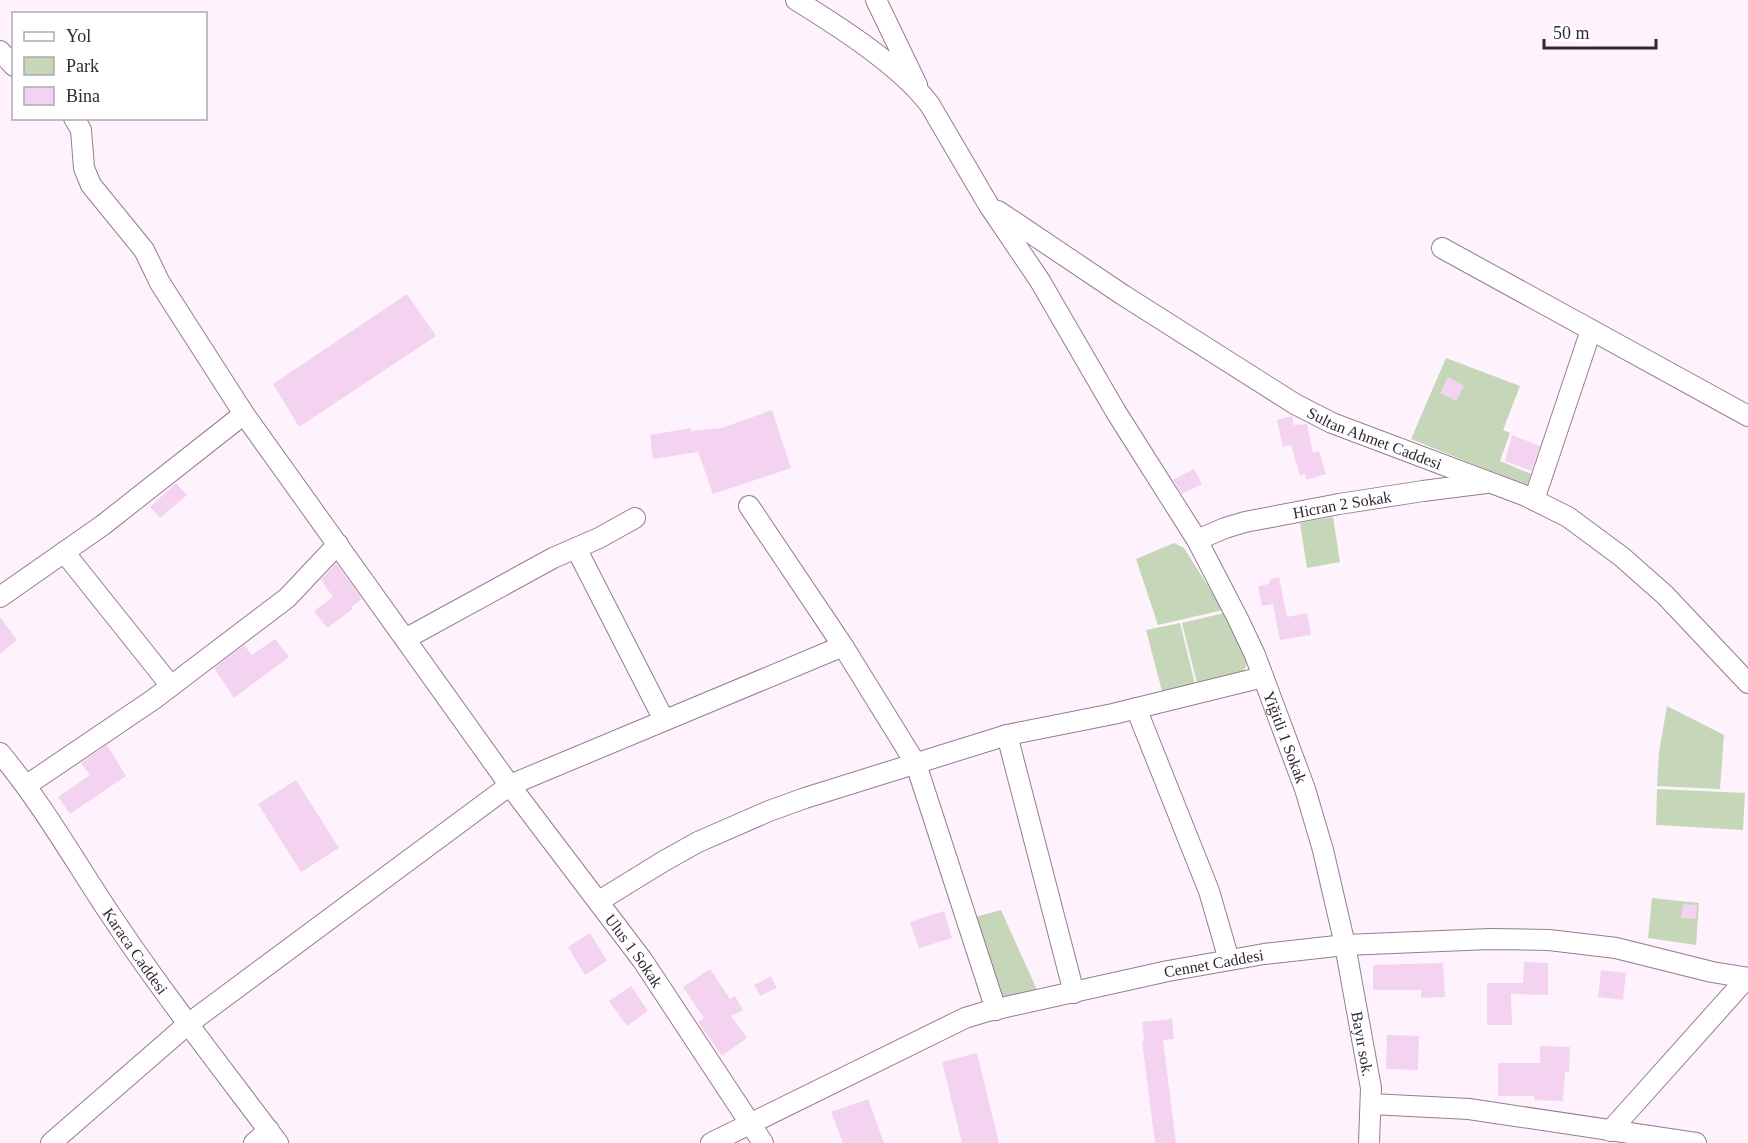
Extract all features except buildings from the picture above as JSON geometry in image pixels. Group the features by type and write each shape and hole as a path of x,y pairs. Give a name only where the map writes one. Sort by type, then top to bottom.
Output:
{"street":[{"path":"796,0 861,43 919,90"},
{"path":"876,0 919,90"},
{"path":"0,51 12,64"},
{"name":"Yiğitli 1 Sokak","path":"919,90 939,118 988,204 1040,281 1116,412 1197,540 1238,619 1263,677 1305,789 1323,850 1345,945"},
{"name":"Ulus 1 Sokak","path":"75,120 81,130 84,168 91,185 144,250 160,283 244,414 509,784 643,961 752,1123 763,1143"},
{"name":"Sultan Ahmet Caddesi","path":"988,204 1123,296 1295,404 1332,423 1534,500 1568,517 1622,556 1665,595 1748,683"},
{"path":"1442,248 1748,416"},
{"path":"1534,500 1591,330"},
{"path":"0,597 103,525 244,414"},
{"name":"Hicran 2 Sokak","path":"1197,540 1245,522 1360,501 1491,483"},
{"path":"749,506 843,646 916,764 996,1010"},
{"path":"405,639 553,558 599,538 635,518"},
{"path":"27,785 171,686 287,598 338,544"},
{"path":"576,548 664,720"},
{"path":"63,552 171,686"},
{"path":"51,1143 188,1024 509,784 843,646"},
{"path":"599,901 664,861 734,826 805,798 1007,735 1136,708 1263,677"},
{"path":"1136,708 1209,891 1229,960"},
{"path":"1007,735 1074,993"},
{"name":"Karaca Caddesi","path":"0,753 27,785 109,912 188,1024 273,1136"},
{"name":"Cennet Caddesi","path":"711,1143 965,1018 1168,971 1301,948 1502,939 1548,940 1616,948 1712,972 1747,978"},
{"name":"Bayır sok.","path":"1345,945 1371,1088 1370,1143"},
{"path":"1610,1131 1747,978"},
{"path":"1371,1104 1469,1109 1696,1143"},
{"path":"254,1143 273,1136"}],"green space":[{"path":"1446,358 1520,386 1503,430 1510,433 1500,461 1531,474 1527,486 1411,439"},
{"path":"1333,517 1340,562 1307,568 1300,523"},
{"path":"1174,543 1184,548 1223,610 1158,625 1136,559"},
{"path":"1224,613 1247,660 1246,667 1243,671 1197,683 1182,623"},
{"path":"1180,623 1195,684 1162,691 1146,630"},
{"path":"1667,706 1724,735 1720,789 1657,786 1659,752"},
{"path":"1657,789 1745,793 1743,830 1656,825"},
{"path":"1652,898 1699,903 1696,945 1648,938"},
{"path":"1001,910 1038,992 998,1001 972,918"}]}
